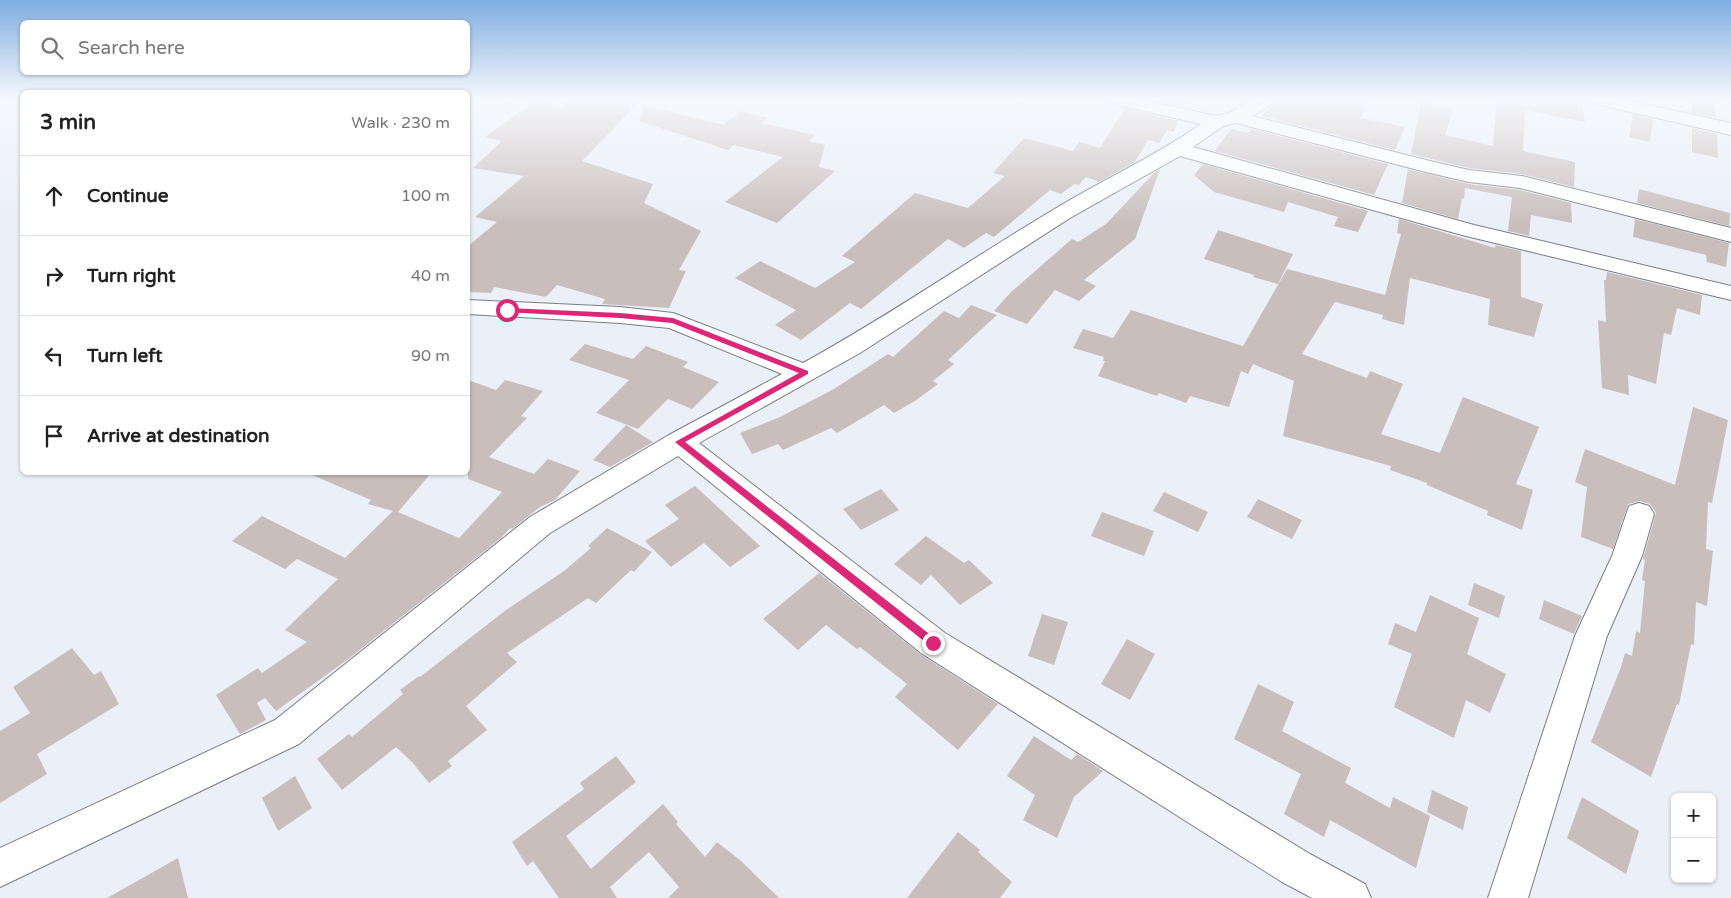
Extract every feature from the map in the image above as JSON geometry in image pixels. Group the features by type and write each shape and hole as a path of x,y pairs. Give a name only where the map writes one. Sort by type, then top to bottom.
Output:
{"street":[{"path":"0,868 287,732 540,525 679,442 851,348 1062,213 1191,141"},
{"path":"1314,141 1482,179 1502,178 1528,182 1543,189 1731,235"},
{"path":"1178,149 1452,226 1731,294"},
{"path":"470,307 620,315 673,321 805,372"},
{"path":"679,442 933,643 1296,868 1351,898"},
{"path":"1508,898 1591,636 1627,556 1639,514"}],"building":[{"path":"502,141 601,141 582,161 653,184 644,203 701,231 679,270 686,271 669,308 602,304 605,299 557,285 546,297 494,287 491,293 470,292 470,244 497,222 475,217 524,176 473,168"},
{"path":"700,141 809,141 825,145 819,167 835,171 777,223 725,202 783,157 734,145 728,150"},
{"path":"1021,141 1035,141 1073,151 1079,142 1100,148 1104,141 1147,141 1135,162 1099,182 1086,177 1079,185 1074,184 1061,194 1050,190 994,237 986,233 964,248 948,239 861,309 850,303 801,340 775,325 796,310 735,278 760,261 815,288 855,262 842,256 915,193 968,208 1005,176 993,173"},
{"path":"1222,141 1298,141 1388,164 1374,195 1215,151"},
{"path":"1359,141 1399,141 1395,150"},
{"path":"1414,141 1471,141 1493,146 1493,141 1523,141 1523,151 1575,162 1574,187 1522,174 1469,168 1411,154"},
{"path":"1692,141 1717,141 1718,158 1692,152"},
{"path":"1203,164 1368,211 1358,232 1334,226 1338,217 1288,202 1284,212 1214,192 1194,175"},
{"path":"1160,169 1135,239 1084,280 1096,286 1079,301 1055,290 1027,324 994,311 1011,292 1072,239 1078,242 1106,224"},
{"path":"1408,169 1469,184 1520,190 1571,203 1572,223 1531,215 1529,236 1508,231 1512,197 1465,188 1458,219 1402,203"},
{"path":"1639,189 1730,213 1729,226 1637,203"},
{"path":"1399,219 1495,248 1495,245 1521,251 1521,297 1543,304 1534,337 1488,325 1490,299 1410,278 1404,325 1382,319 1383,315 1335,302 1302,354 1367,378 1370,371 1403,384 1381,434 1440,453 1463,397 1539,427 1516,484 1533,490 1522,530 1487,515 1488,511 1427,485 1427,483 1390,470 1391,466 1283,436 1294,381 1253,364 1248,374 1241,371 1229,407 1190,396 1186,403 1159,393 1157,396 1098,376 1105,361 1103,361 1104,357 1073,348 1083,329 1113,338 1131,310 1243,346 1287,269 1385,295 1401,234 1397,233"},
{"path":"1635,219 1729,243 1726,267 1707,262 1706,255 1633,237"},
{"path":"1218,230 1293,254 1278,284 1204,259"},
{"path":"1607,272 1702,295 1700,315 1677,308 1671,335 1664,333 1656,384 1628,375 1629,395 1602,388 1598,320 1606,322 1604,280 1606,280"},
{"path":"971,305 997,315 948,360 954,364 933,381 938,384 915,401 894,413 884,405 837,433 831,428 783,450 778,444 752,454 740,433 780,417 834,389 888,354 893,357 944,311 959,318"},
{"path":"585,344 633,359 646,346 688,362 683,367 719,382 692,409 668,399 638,429 596,413 629,380 569,360"},
{"path":"505,380 543,391 521,416 527,418 489,457 534,474 548,459 580,471 555,500 540,507 512,529 510,528 501,538 347,660 276,711 265,698 257,703 266,720 240,734 216,695 258,668 262,673 307,642 285,630 338,579 297,559 285,569 232,541 262,516 345,558 393,511 368,504 371,500 312,475 429,475 398,512 459,538 502,492 468,479 468,475 470,475 470,381 496,390"},
{"path":"1693,407 1728,420 1712,503 1708,502 1706,549 1713,551 1707,606 1696,602 1694,645 1691,644 1679,705 1677,704 1651,777 1591,742 1625,653 1632,656 1636,631 1640,633 1645,581 1642,580 1645,560 1643,559 1656,513 1650,504 1640,501 1628,504 1613,549 1581,537 1587,487 1575,482 1585,449 1675,485"},
{"path":"626,425 653,442 610,467 593,460"},
{"path":"695,486 760,546 730,567 704,543 671,567 645,541 679,519 665,505"},
{"path":"881,489 899,510 861,530 843,509"},
{"path":"1164,492 1208,512 1198,532 1153,511"},
{"path":"1258,499 1302,520 1292,539 1247,517"},
{"path":"1102,512 1154,531 1144,556 1091,536"},
{"path":"607,528 652,552 634,572 631,570 596,603 588,598 507,653 517,662 466,706 487,730 448,761 452,766 429,783 412,762 396,747 342,790 317,759 349,734 352,737 403,694 400,690 420,677 506,610 564,571 591,548 588,546"},
{"path":"926,536 964,563 969,560 993,583 960,605 931,575 921,585 894,564"},
{"path":"819,573 920,654 998,704 958,750 895,697 907,684 860,647 857,649 826,625 798,650 763,619"},
{"path":"1474,583 1505,596 1499,618 1468,605"},
{"path":"1430,595 1479,618 1467,654 1506,674 1490,713 1466,700 1454,738 1394,707 1412,654 1388,644 1395,623 1416,632"},
{"path":"1544,600 1582,616 1574,634 1539,619"},
{"path":"1042,614 1068,622 1054,665 1028,656"},
{"path":"1127,639 1155,654 1130,700 1101,684"},
{"path":"72,648 94,675 101,671 119,704 37,754 47,774 0,803 0,731 30,713 13,687"},
{"path":"1258,684 1294,702 1282,731 1351,768 1345,783 1390,808 1393,797 1430,816 1416,868 1330,820 1324,837 1284,814 1301,774 1234,739"},
{"path":"1034,736 1071,760 1077,754 1103,771 1074,797 1057,838 1023,820 1035,795 1007,776"},
{"path":"616,756 636,782 566,836 591,869 663,804 678,822 676,824 705,857 717,842 741,861 779,898 668,898 679,887 649,852 610,887 617,898 559,898 533,861 527,866 512,842 584,789 580,783"},
{"path":"295,776 312,808 278,831 262,798"},
{"path":"1432,790 1468,807 1463,830 1427,812"},
{"path":"1582,797 1639,831 1626,874 1567,838"},
{"path":"958,832 980,850 978,852 1012,882 1000,898 907,898"},
{"path":"178,858 188,898 107,898"}],"route":[{"path":"507,310 620,315 673,321 718,340 805,372 679,442 933,643"}]}
